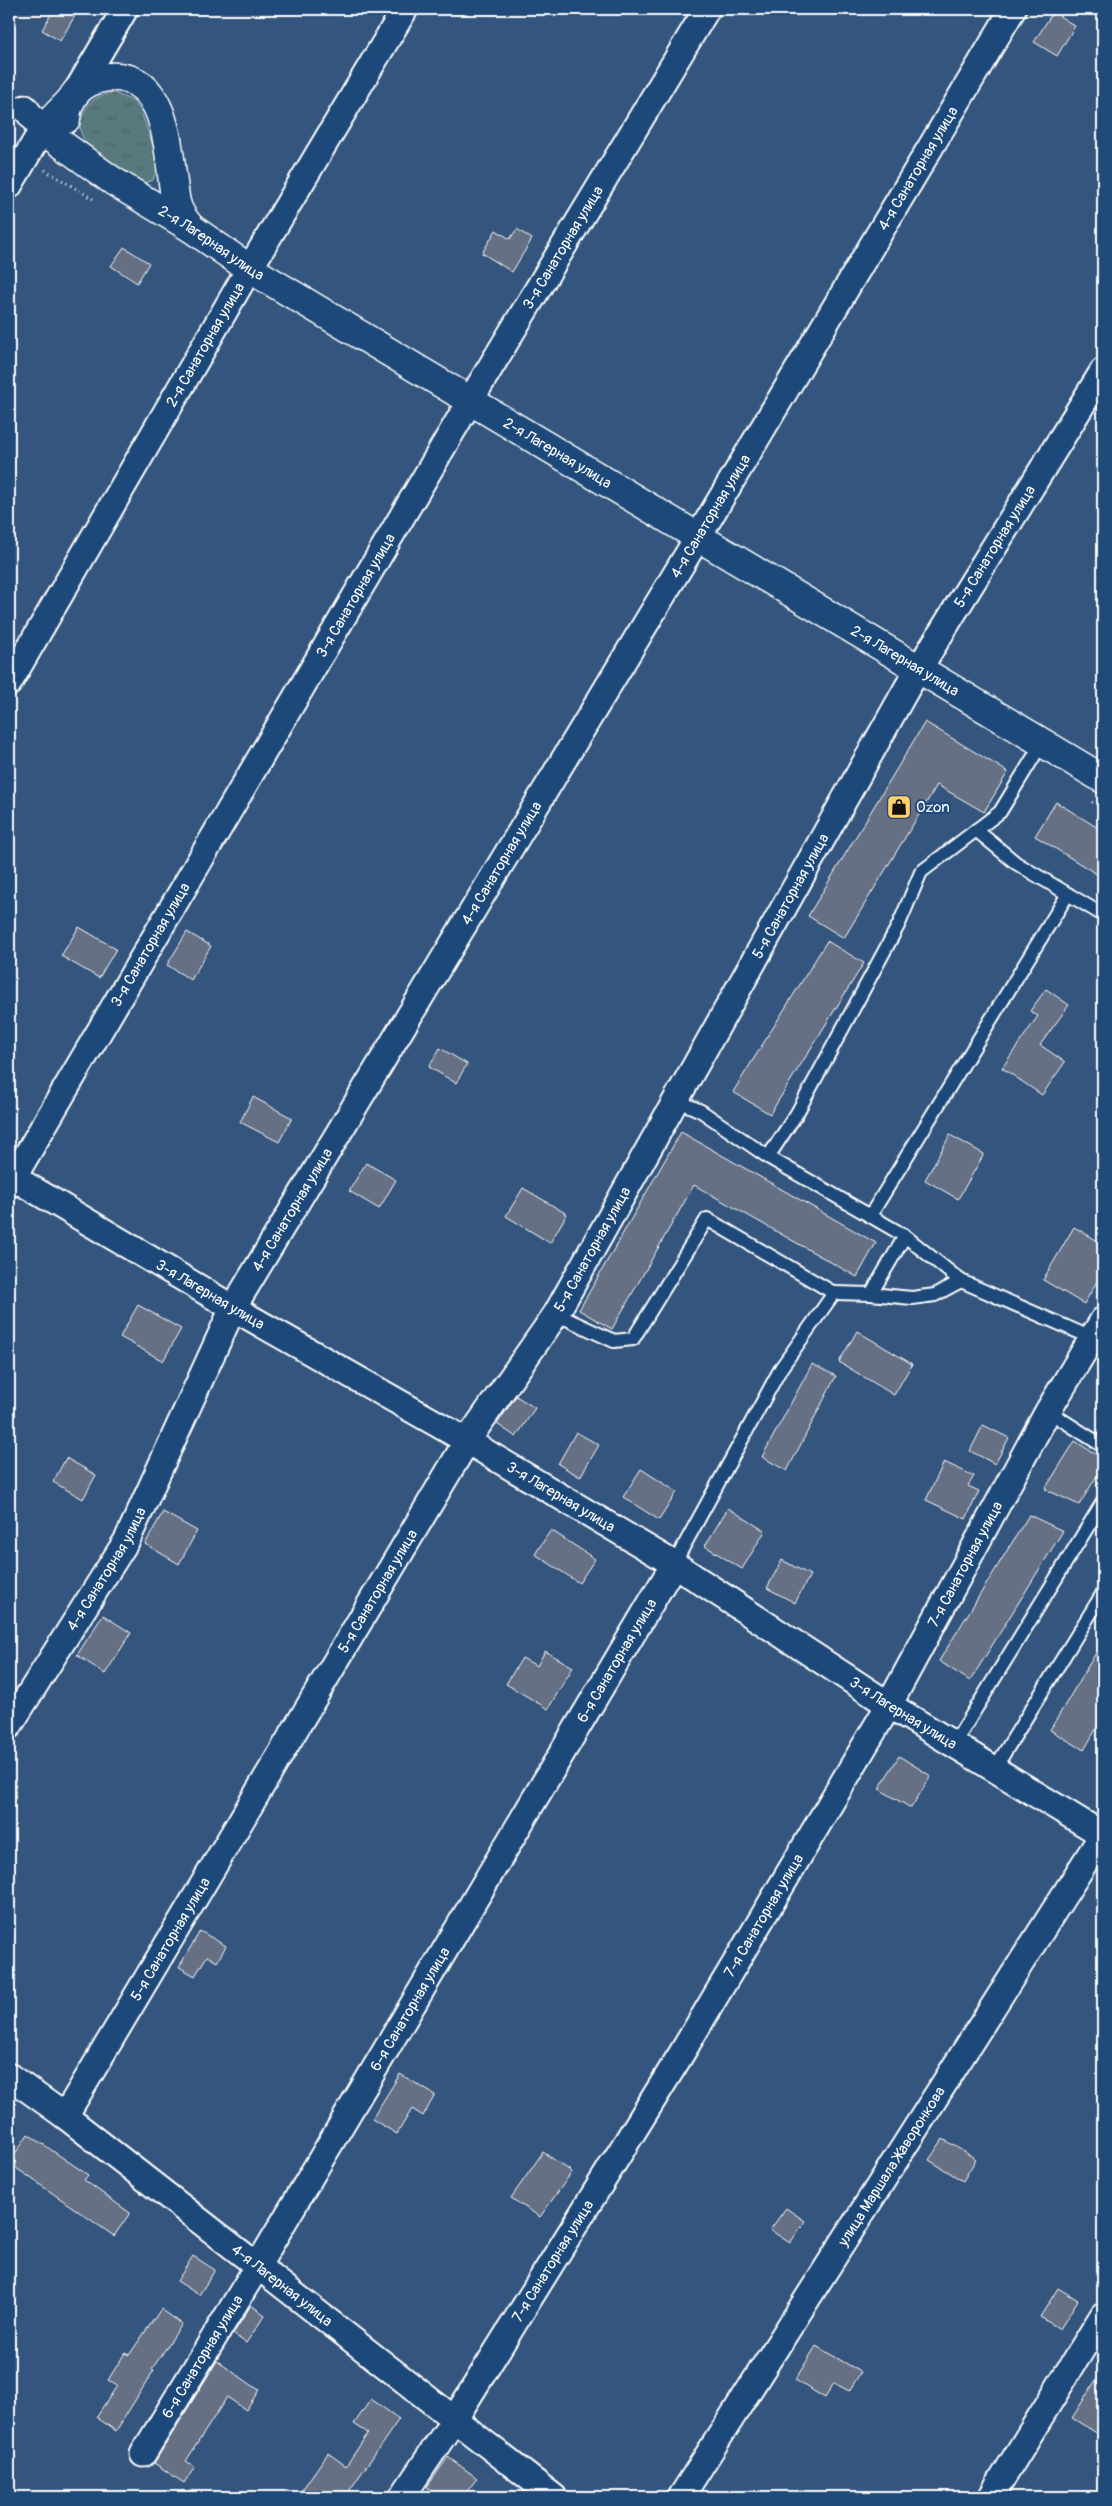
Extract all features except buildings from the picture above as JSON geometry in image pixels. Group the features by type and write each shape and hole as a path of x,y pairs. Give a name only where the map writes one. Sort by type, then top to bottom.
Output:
{"street":[{"path":"82,159 72,146 66,132 66,116 70,101 125,9"},
{"name":"2-я Санаторная улица","path":"9,683 250,269 405,9"},
{"name":"3-я Санаторная улица","path":"10,1180 470,401 707,9"},
{"name":"4-я Санаторная улица","path":"9,1726 127,1540 232,1308 698,537 1012,9"},
{"path":"9,186 42,130 80,88 93,79 109,76 125,77 137,83 147,92 160,116 171,152 176,204 192,228"},
{"name":"2-я Лагерная улица","path":"25,108 42,130 82,159 113,181 192,228 250,269 1103,779"},
{"name":"5-я Санаторная улица","path":"65,2116 467,1440 556,1314 918,670 1103,371"},
{"name":"3-я Лагерная улица","path":"10,1180 467,1440 674,1564 890,1705 1103,1834"},
{"name":"7-я Санаторная улица","path":"402,2497 454,2420 680,2056 890,1705 1048,1411 1098,1329"},
{"name":"6-я Санаторная улица","path":"142,2454 258,2267 674,1564"},
{"name":"улица Маршала Жаворонкова","path":"681,2497 1103,1834"},
{"name":"4-я Лагерная улица","path":"9,2076 65,2116 554,2497"},
{"path":"991,2497 1103,2315"}],"lane":[{"path":"768,1157 797,1113 899,924 921,872 1000,812 1042,744"},
{"path":"976,830 1016,863 1103,915"},
{"path":"870,1216 1068,894"},
{"path":"676,1100 701,1111 768,1157 905,1236 961,1281 1098,1329"},
{"path":"556,1314 614,1341 633,1339 707,1219 834,1293 912,1298 935,1295 961,1281"},
{"path":"871,1294 905,1236"},
{"path":"674,1564 781,1368 834,1293"},
{"path":"1048,1411 1103,1446"},
{"path":"954,1744 1103,1502"},
{"path":"995,1768 1103,1593"}],"path":[{"path":"9,2485 16,2497"}],"green space":[{"path":"114,93 133,101 140,109 156,154 157,170 153,180 144,183 110,164 89,147 83,137 80,126 88,105 99,97"}],"place":[{"name":"Ozon","path":"899,807"}]}
